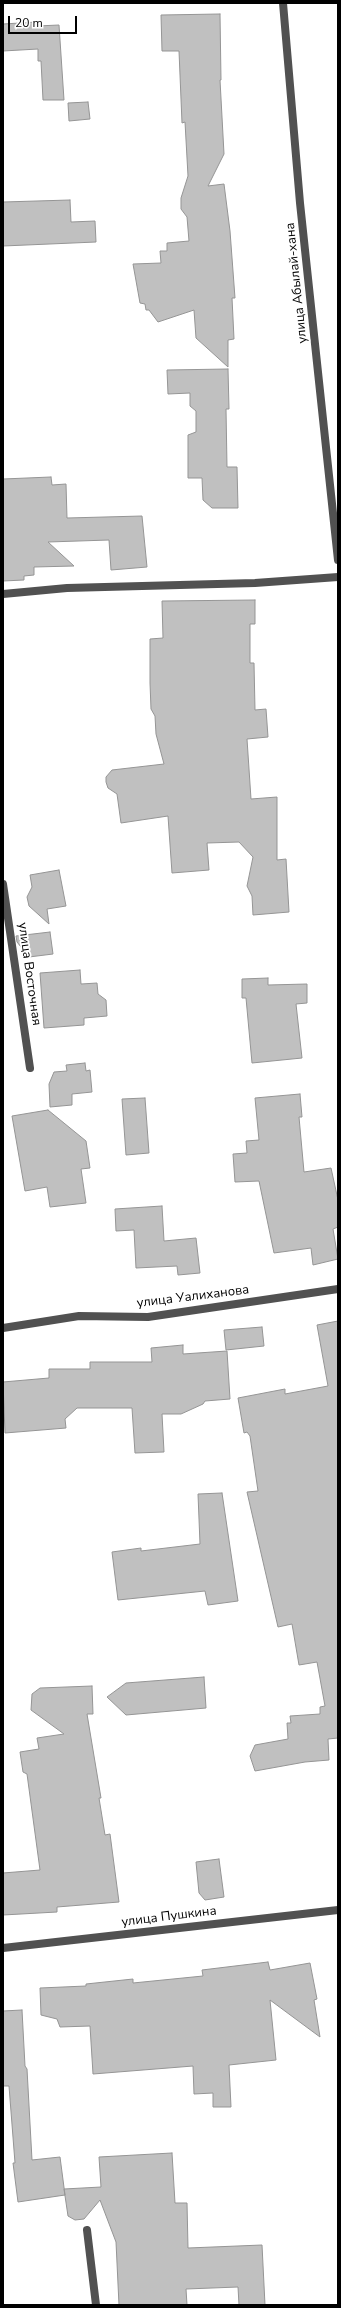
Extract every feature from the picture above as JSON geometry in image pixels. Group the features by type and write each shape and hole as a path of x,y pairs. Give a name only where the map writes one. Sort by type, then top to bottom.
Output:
{"street":[{"name":"улица Абылай-хана","path":"283,3 300,203 338,560"},
{"path":"3,594 66,588 255,583 338,577"},
{"name":"улица Восточная","path":"3,884 30,1068"},
{"name":"улица Уалиханова","path":"3,1328 79,1316 148,1317 338,1289"},
{"name":"улица Пушкина","path":"3,1948 338,1910"},
{"path":"87,2230 96,2305"}],"building":[{"path":"220,14 220,80 224,154 208,186 224,184 230,231 235,298 232,298 234,339 228,340 228,367 196,338 194,310 158,322 149,310 146,310 145,304 140,303 133,264 161,263 160,251 167,251 167,243 189,241 187,217 181,209 181,198 188,176 185,122 182,123 179,51 162,51 161,15"},
{"path":"37,22 37,26 59,25 64,100 43,100 41,61 38,61 38,49 3,51 3,24"},
{"path":"88,102 90,119 69,121 68,103"},
{"path":"70,200 71,222 95,221 96,242 3,246 3,202"},
{"path":"228,369 229,409 226,409 227,467 237,467 238,508 212,508 203,500 202,478 188,478 188,435 196,432 196,411 190,406 190,393 168,394 167,370"},
{"path":"51,477 52,485 66,484 67,518 142,516 147,567 111,570 109,540 48,542 74,566 34,567 34,575 24,576 24,580 3,581 3,479"},
{"path":"255,600 255,624 250,624 250,663 254,663 255,710 266,709 268,737 247,739 251,799 277,797 277,860 286,859 289,912 253,915 252,896 247,886 253,857 239,842 207,843 209,870 172,873 168,816 121,823 117,794 108,788 106,777 112,770 164,764 156,734 155,716 151,709 150,683 150,639 163,638 162,601"},
{"path":"59,870 66,906 47,909 49,924 29,906 27,897 32,887 30,875"},
{"path":"50,932 53,954 29,957 17,942 16,936"},
{"path":"80,970 81,984 97,983 98,994 106,1000 107,1016 84,1018 84,1025 44,1028 40,973"},
{"path":"268,978 268,985 307,984 307,1003 296,1004 302,1058 252,1063 246,998 242,998 242,979"},
{"path":"85,1063 86,1071 90,1070 92,1092 72,1094 72,1105 50,1107 49,1084 54,1072 67,1071 66,1065"},
{"path":"300,1094 302,1117 299,1117 304,1172 331,1168 338,1200 338,1227 333,1229 338,1259 313,1265 311,1248 274,1253 259,1181 235,1182 233,1154 247,1153 246,1141 259,1140 255,1098"},
{"path":"145,1098 149,1153 126,1155 122,1099"},
{"path":"48,1110 86,1141 90,1168 81,1169 86,1203 50,1207 47,1187 25,1191 12,1116"},
{"path":"162,1206 164,1241 196,1238 200,1273 178,1275 177,1266 136,1268 134,1230 116,1231 115,1209"},
{"path":"338,1321 338,1738 328,1739 329,1760 305,1762 255,1771 250,1756 255,1745 288,1739 287,1723 291,1723 290,1716 320,1714 320,1707 325,1706 317,1662 299,1665 292,1624 278,1627 247,1492 258,1491 250,1436 247,1432 244,1433 238,1398 285,1389 285,1394 328,1386 317,1325"},
{"path":"262,1327 264,1346 226,1350 224,1330"},
{"path":"183,1345 183,1354 227,1351 230,1399 205,1401 203,1404 181,1414 162,1414 164,1452 135,1453 132,1408 77,1408 65,1419 66,1428 5,1433 3,1382 49,1378 49,1369 90,1369 90,1362 152,1362 151,1348"},
{"path":"222,1493 238,1601 208,1605 205,1591 118,1600 112,1552 141,1548 141,1551 200,1544 198,1494"},
{"path":"204,1677 206,1708 126,1715 107,1697 126,1683"},
{"path":"92,1686 93,1714 87,1714 101,1798 99,1798 105,1835 110,1834 119,1902 57,1907 57,1912 3,1915 3,1873 40,1870 27,1774 23,1772 20,1752 39,1749 37,1738 64,1734 31,1710 32,1694 40,1688"},
{"path":"219,1859 224,1897 205,1900 199,1893 196,1862"},
{"path":"268,1962 270,1970 310,1963 317,1999 314,2000 320,2037 270,2000 276,2060 229,2065 231,2107 213,2107 213,2093 194,2094 193,2066 93,2074 90,2026 60,2027 57,2019 41,2015 40,1988 86,1986 86,1984 133,1979 133,1983 203,1976 202,1970"},
{"path":"22,2010 32,2160 60,2157 65,2195 18,2202 13,2163 15,2163 9,2086 3,2086 3,2011"},
{"path":"172,2153 175,2203 187,2203 188,2248 262,2245 265,2305 239,2305 238,2287 186,2289 187,2305 119,2305 116,2242 100,2200 84,2219 75,2220 68,2216 64,2189 101,2187 99,2157"}]}
